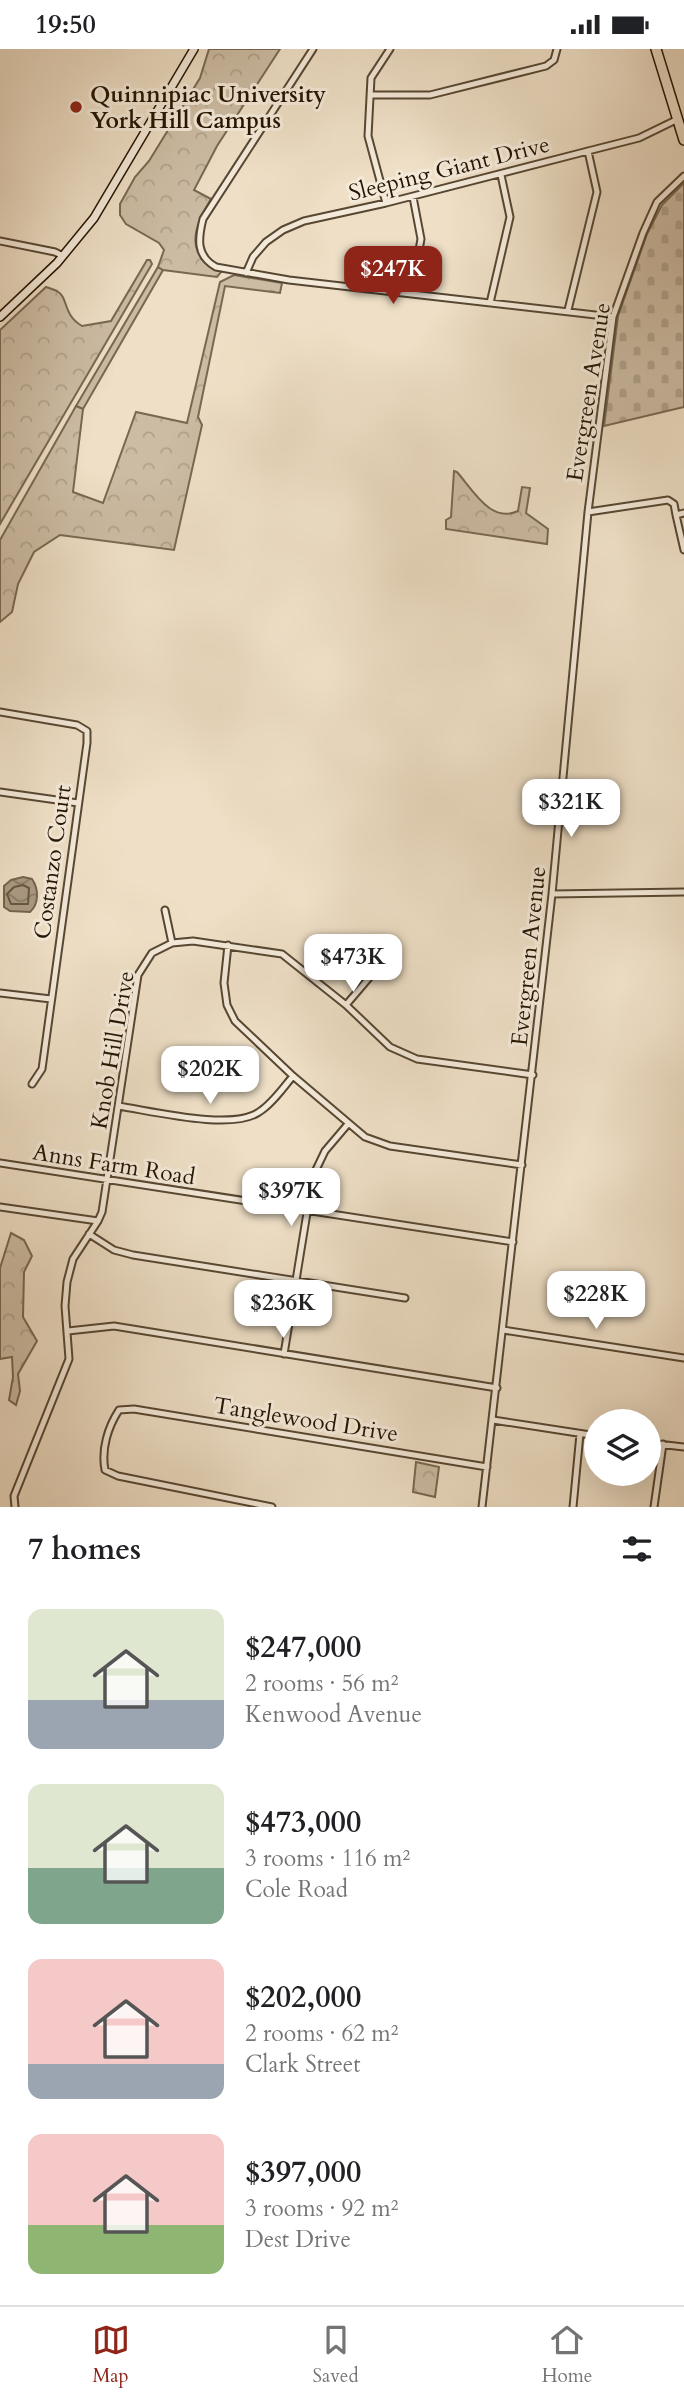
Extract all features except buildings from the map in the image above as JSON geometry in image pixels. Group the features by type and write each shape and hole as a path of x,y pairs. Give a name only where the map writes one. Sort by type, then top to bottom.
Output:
{"highway":[{"path":"656,49 684,140"}],"main road":[{"path":"0,317 63,256 103,205 194,49"}],"street":[{"path":"313,49 203,219 198,237 199,249 207,262 216,267 289,280 613,317"},
{"path":"386,203 368,136 371,78 390,49"},
{"path":"370,96 430,95 546,66 554,59 557,49"},
{"name":"Sleeping Giant Drive","path":"246,272 253,257 266,241 304,221 413,197 639,138 678,119"},
{"path":"568,310 597,192 589,151"},
{"path":"490,303 510,217 500,175"},
{"name":"Evergreen Avenue","path":"482,1507 533,1075 588,512 613,317 657,202 684,176"},
{"path":"411,294 421,239 413,197"},
{"path":"0,241 63,256"},
{"path":"588,512 668,500 674,504 684,550"},
{"path":"676,515 684,513"},
{"name":"Costanzo Court","path":"0,712 77,725 87,731 42,1069 32,1084"},
{"path":"0,792 78,803"},
{"path":"552,894 684,893"},
{"path":"164,910 172,943 193,941 282,954 346,1005 390,1047 417,1059 533,1075"},
{"name":"Knob Hill Drive","path":"15,1507 13,1496 69,1359 65,1306 67,1282 73,1259 98,1221 138,975 152,953 172,943"},
{"path":"228,945 224,983 227,1005 235,1021 293,1076 365,1137 390,1146 522,1164"},
{"path":"346,1005 380,965"},
{"path":"0,993 51,999"},
{"path":"118,1106 225,1122 244,1119 260,1112 293,1076"},
{"path":"284,1354 313,1176 325,1151 348,1124"},
{"name":"Anns Farm Road","path":"0,1163 513,1242"},
{"path":"0,1207 98,1221"},
{"path":"89,1234 114,1249 133,1255 405,1298"},
{"path":"68,1331 114,1327 496,1388"},
{"path":"503,1330 684,1358"},
{"name":"Tanglewood Drive","path":"271,1507 118,1476 106,1470 103,1457 111,1422 119,1410 134,1409 487,1467"},
{"path":"493,1420 584,1434"},
{"path":"573,1507 580,1434"},
{"path":"654,1507 663,1444 684,1447"}],"green space":[{"path":"209,49 280,49 217,146 194,190 211,199 200,220 195,239 201,257 221,272 217,277 163,270 158,267 164,250 159,243 126,224 120,215 120,204 135,177 149,161 200,78"},
{"path":"684,183 684,407 604,426 618,316 647,234 662,205"},
{"path":"147,260 152,264 0,524 0,330 46,287 61,294 71,316 82,326 111,321"},
{"path":"158,267 163,270 83,409 76,406"},
{"path":"234,275 282,283 280,293 225,286 198,417 202,425 174,550 60,535 34,552 18,584 12,612 0,622 0,540 76,406 83,409 73,492 103,503 136,412 187,423 220,282"},
{"path":"454,471 483,503 499,513 518,511 522,487 530,488 526,513 548,529 547,544 446,529 446,520 451,517"},
{"path":"11,1233 24,1240 32,1256 24,1272 23,1317 37,1341 18,1374 20,1391 16,1405 9,1400 13,1377 12,1357 0,1359 0,1268"},
{"path":"416,1462 439,1467 435,1497 413,1492"}],"water":[{"path":"23,877 32,879 36,887 35,905 30,912 10,911 4,907 4,886 11,880"}],"place":[{"name":"Quinnipiac University York Hill Campus","path":"76,107"}]}
